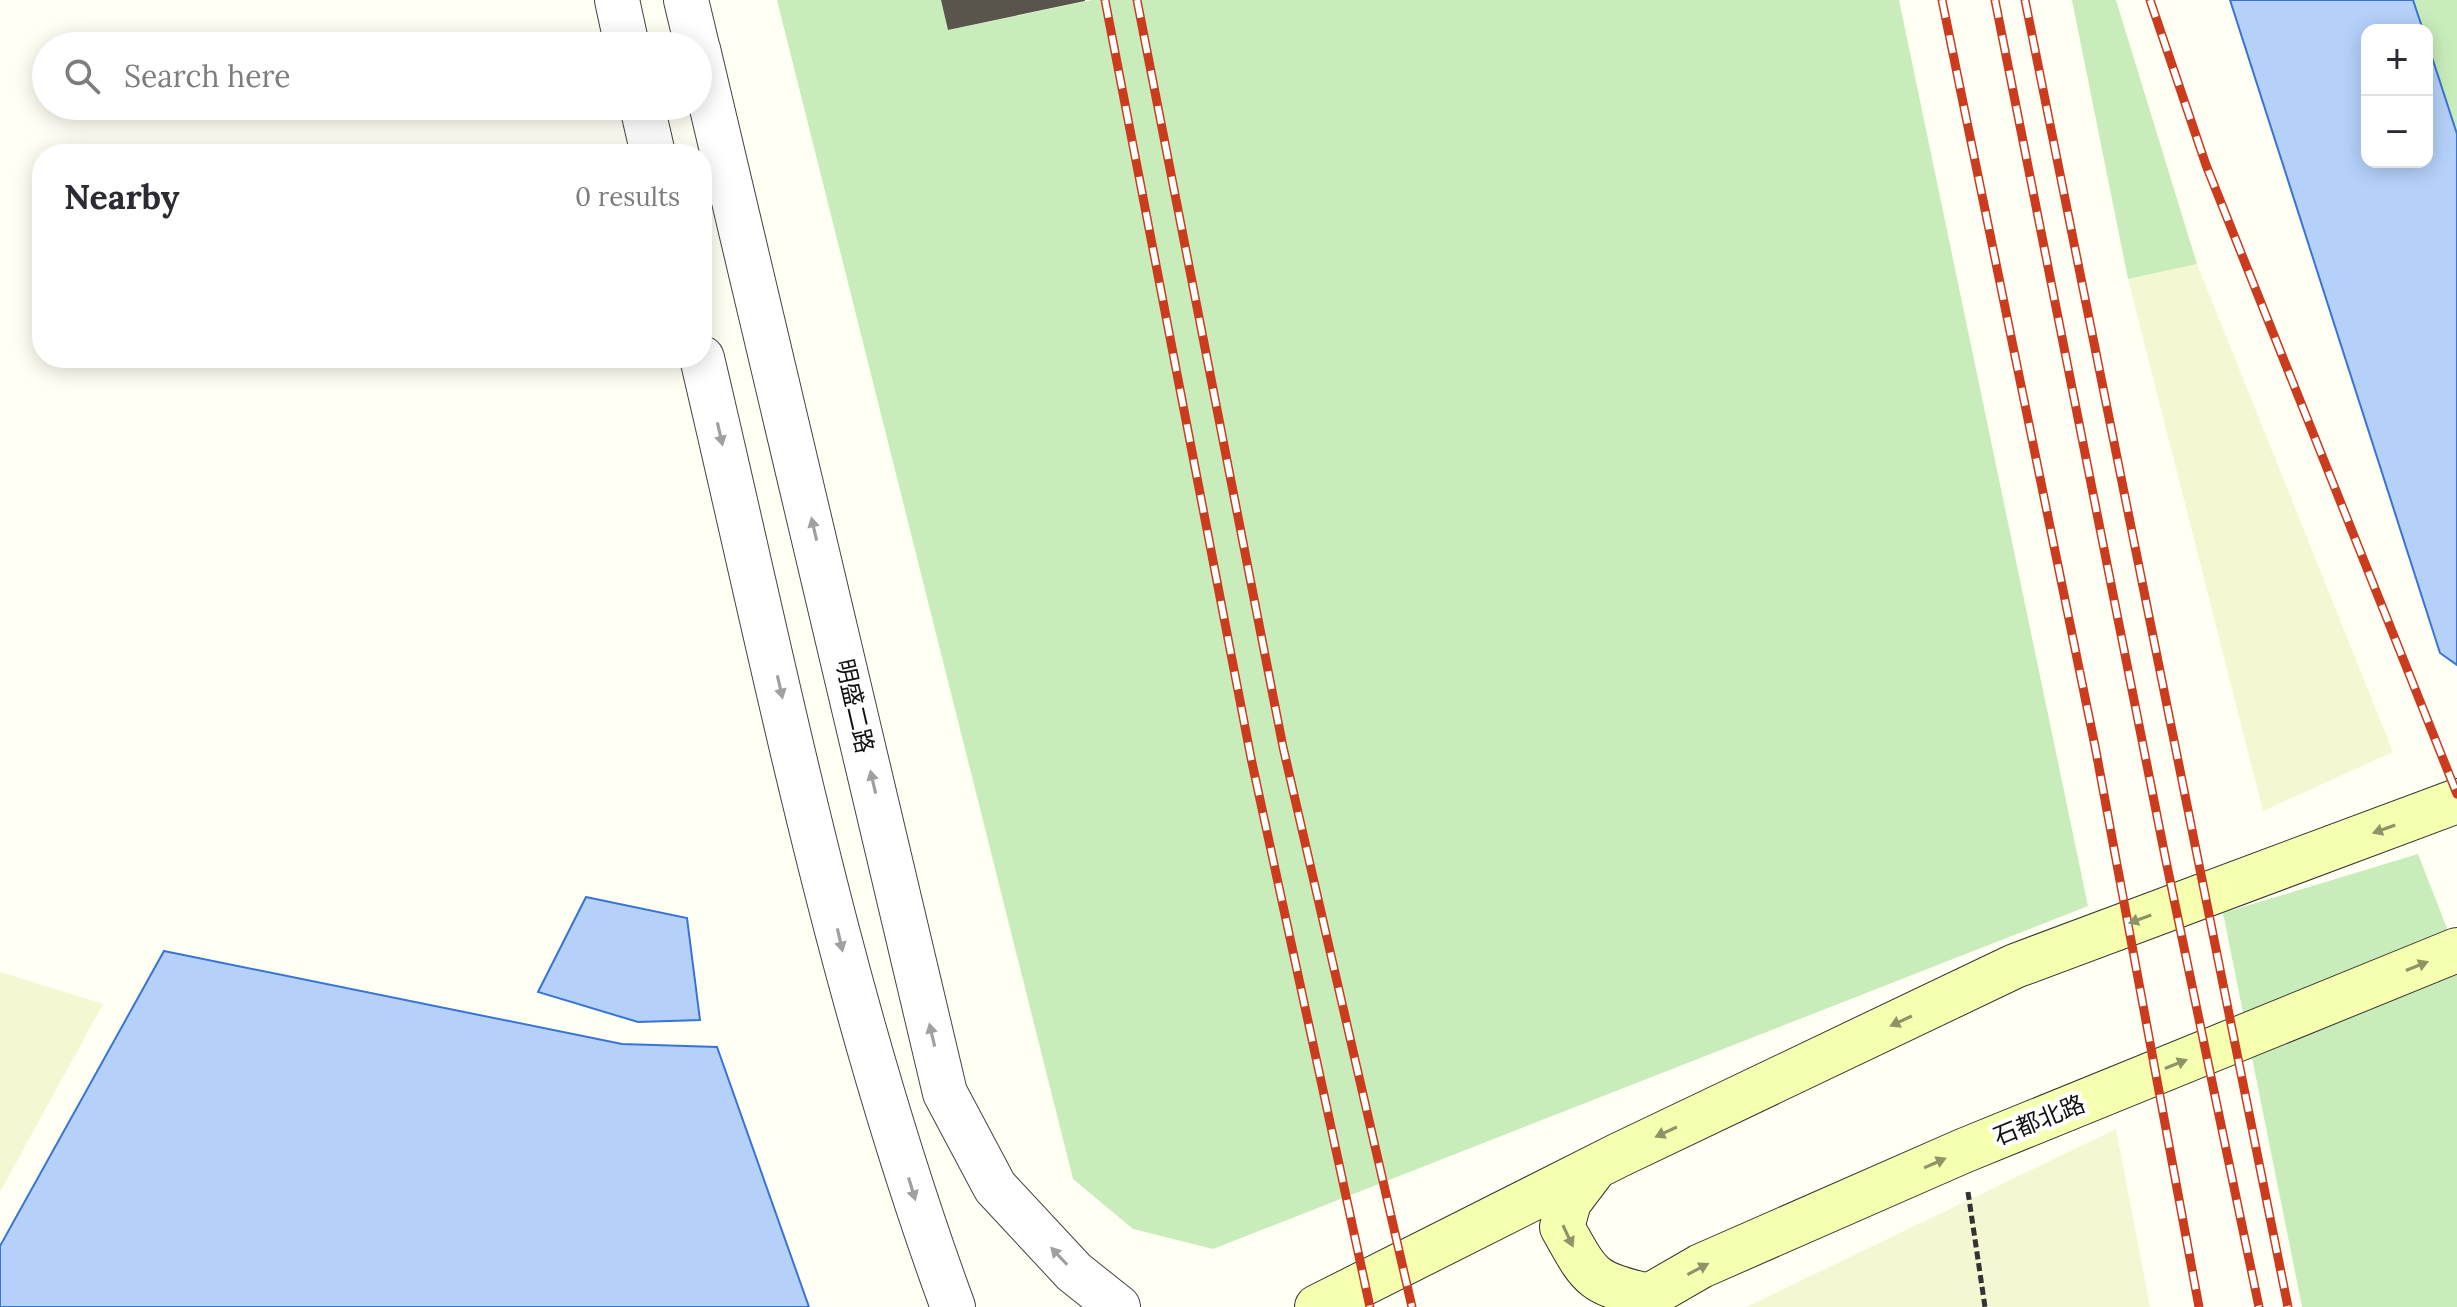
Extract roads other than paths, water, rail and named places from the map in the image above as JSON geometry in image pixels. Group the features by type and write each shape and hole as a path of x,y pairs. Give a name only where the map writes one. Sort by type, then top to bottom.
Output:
{"main road":[{"path":"1317,1307 1594,1169 2015,966 2457,801"},
{"name":"石都北路","path":"1639,1302 1701,1266 1963,1151 2457,950"},
{"path":"1594,1169 1569,1202 1562,1227 1588,1273 1639,1302"}],"street":[{"path":"617,0 624,32"},
{"name":"明盛二路","path":"686,0 694,32"},
{"name":"明盛二路","path":"712,107 945,1093 995,1187 1074,1272 1118,1307"},
{"path":"645,120 651,144"},
{"path":"704,368 859,1021 953,1307"}],"water":[{"path":"2230,0 2413,0 2421,24 2361,24 2361,168 2433,168 2433,60 2457,134 2457,665 2440,653"},
{"path":"586,897 687,918 700,1020 638,1022 538,992"},
{"path":"164,951 622,1044 717,1047 809,1307 0,1307 0,1246"}],"railway":[{"path":"1105,0 1251,758 1370,1307"},
{"path":"1137,0 1283,747 1412,1307"},
{"path":"1942,0 2095,746 2199,1307"},
{"path":"1995,0 2166,861 2259,1307"},
{"path":"2025,0 2288,1307"},
{"path":"2150,0 2206,165 2457,794"}]}
